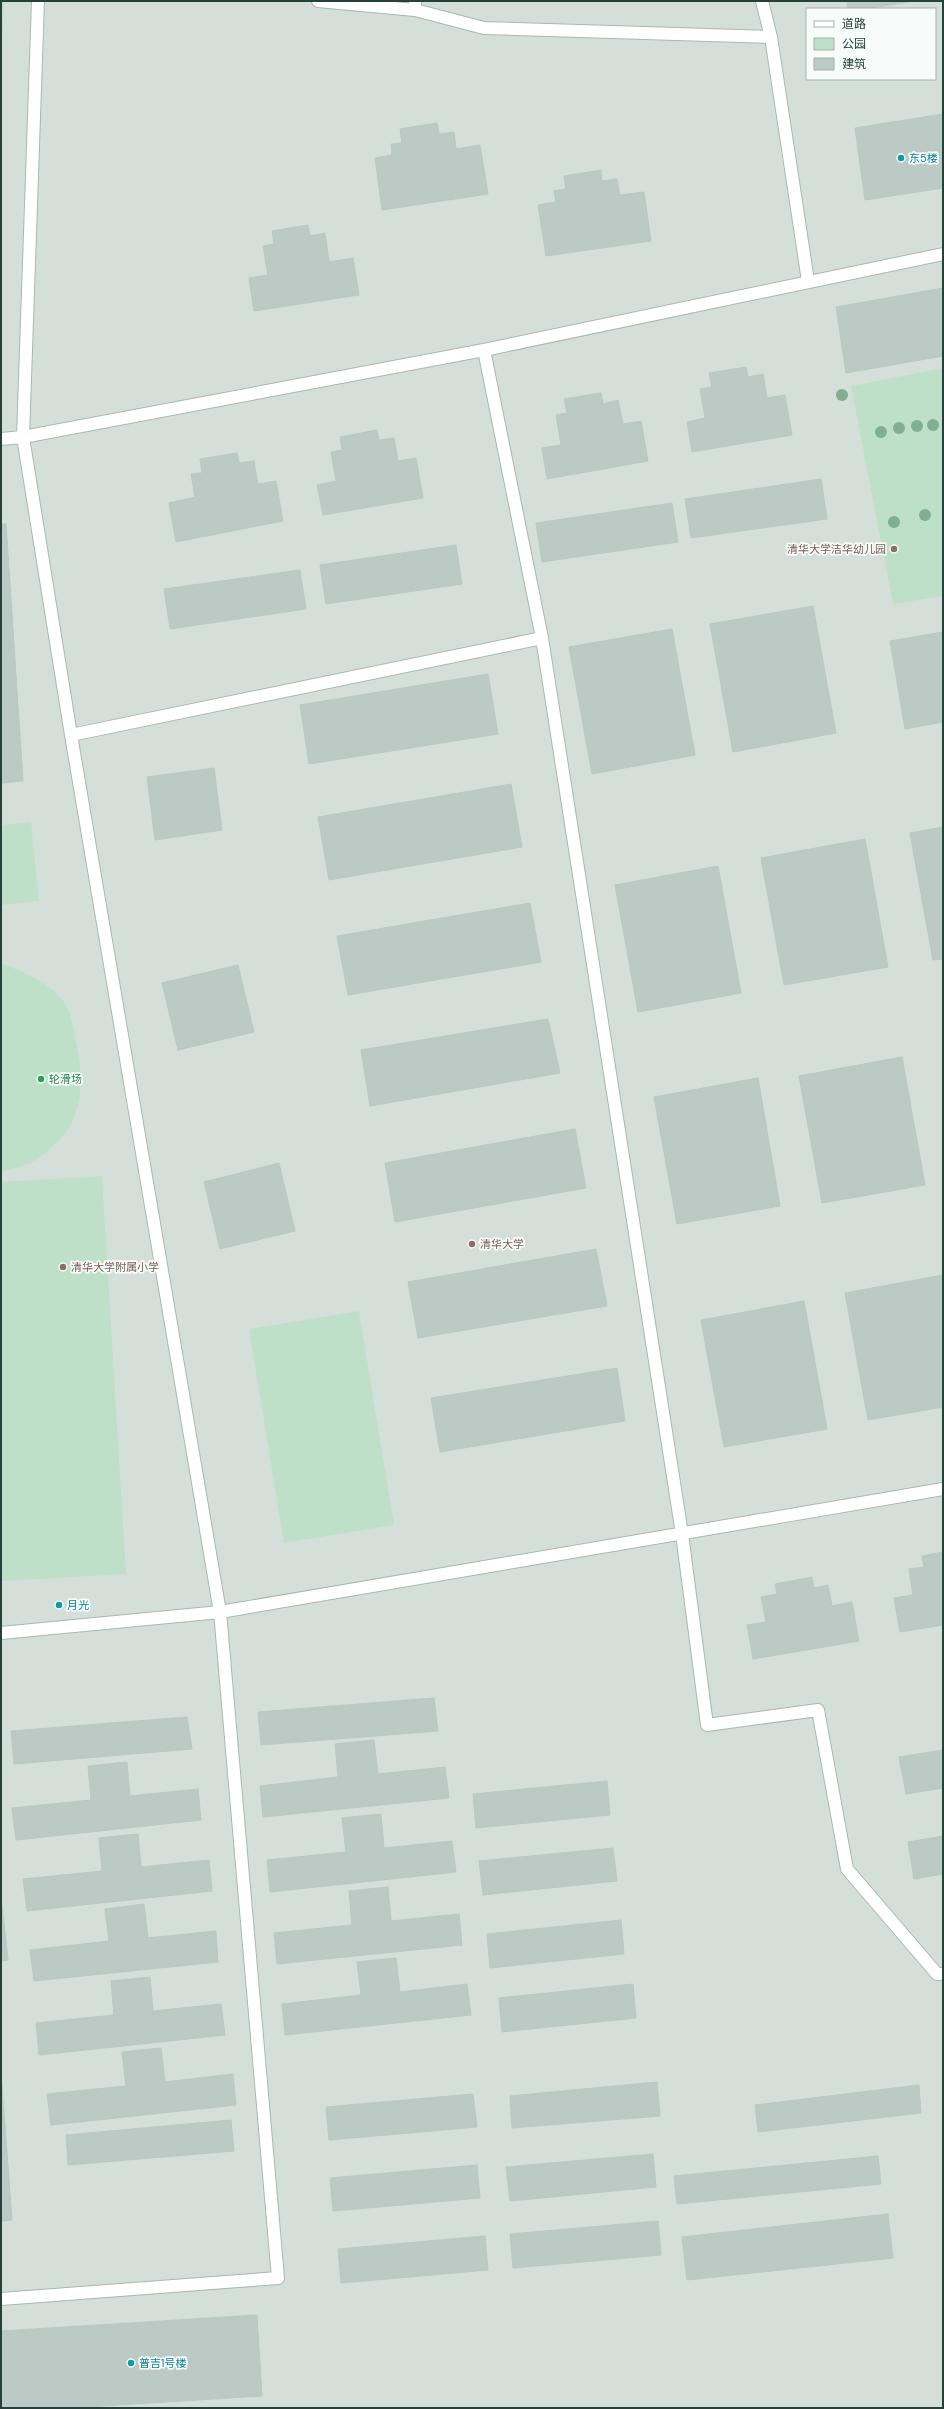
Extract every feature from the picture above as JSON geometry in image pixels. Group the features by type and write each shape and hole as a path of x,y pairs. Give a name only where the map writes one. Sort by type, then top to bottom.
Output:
{"street":[{"path":"1,2300 278,2278 220,1612 71,735 24,437 38,1"},
{"path":"318,1 415,5 484,28 771,37"},
{"path":"762,1 771,37 808,281"},
{"path":"1,439 24,437 484,350 808,281 943,254"},
{"path":"484,350 542,638 682,1534 707,1725 818,1710 847,1869 937,1974 943,1974"},
{"path":"71,735 542,638"},
{"path":"1,1634 220,1612 943,1489"}],"shaded area":[{"name":"清华大学","path":"1,1 943,1 943,2408 1,2408"}],"green space":[{"path":"1,1 4,1 1,61"},
{"path":"943,368 943,596 893,604 851,386"},
{"path":"31,822 39,901 1,905 1,825"},
{"name":"轮滑场","path":"1,963 27,974 45,984 60,996 69,1011 81,1074 78,1104 74,1118 56,1144 43,1155 28,1164 18,1168 1,1171"},
{"path":"102,1176 126,1574 1,1581 1,1182"},
{"path":"359,1311 394,1525 284,1543 249,1329"}],"building":[{"path":"847,1 915,1 870,8 848,8"},
{"name":"东5楼","path":"943,114 943,188 865,200 855,128"},
{"path":"437,123 439,134 454,132 456,149 480,145 488,194 382,210 375,158 392,155 391,144 402,143 400,129"},
{"path":"601,170 602,181 617,179 620,195 644,192 651,241 546,256 538,205 556,202 554,191 566,189 564,176"},
{"path":"308,225 310,236 325,233 329,262 353,258 359,295 254,311 249,278 268,275 263,246 274,244 272,231"},
{"path":"943,288 943,356 846,373 836,307"},
{"path":"746,367 748,377 763,374 767,398 785,395 792,435 692,452 687,422 705,418 700,389 712,387 709,373"},
{"path":"601,393 603,404 618,400 623,424 641,421 648,461 547,479 542,448 561,445 556,415 567,413 564,399"},
{"path":"377,430 379,440 394,438 398,461 416,458 423,498 323,515 317,485 336,481 331,452 342,450 340,437"},
{"path":"237,453 239,463 254,461 258,484 276,481 283,521 176,542 169,503 195,497 191,474 202,473 200,459"},
{"path":"821,479 827,519 691,538 685,499"},
{"path":"672,503 678,542 542,562 536,523"},
{"path":"1,524 6,524 23,781 1,783"},
{"path":"456,545 462,584 326,604 320,565"},
{"path":"300,570 306,609 170,629 164,589"},
{"path":"813,606 836,733 733,752 710,624"},
{"path":"672,629 695,755 592,774 569,647"},
{"path":"943,632 943,722 905,729 890,641"},
{"path":"488,674 498,734 309,764 300,705"},
{"path":"214,768 222,830 155,840 147,777"},
{"path":"511,784 522,847 329,880 318,817"},
{"path":"943,827 943,959 933,960 910,833"},
{"path":"865,839 888,967 784,985 761,858"},
{"path":"718,866 741,993 638,1012 615,885"},
{"path":"530,903 541,962 348,995 337,936"},
{"path":"238,965 254,1032 178,1050 162,983"},
{"path":"548,1019 560,1073 370,1106 361,1050"},
{"path":"902,1057 925,1185 822,1203 799,1076"},
{"path":"758,1078 780,1206 677,1224 654,1097"},
{"path":"575,1129 586,1188 395,1222 385,1163"},
{"path":"279,1163 295,1231 220,1249 204,1182"},
{"path":"596,1249 607,1306 418,1338 408,1282"},
{"path":"943,1275 943,1407 868,1420 845,1293"},
{"path":"804,1301 827,1429 724,1447 701,1320"},
{"path":"617,1368 625,1421 440,1452 431,1398"},
{"path":"943,1552 943,1625 900,1632 894,1598 913,1595 909,1569 924,1567 922,1556"},
{"path":"812,1577 814,1588 828,1585 832,1606 852,1602 859,1641 753,1659 747,1625 766,1622 761,1597 777,1594 775,1584"},
{"path":"434,1698 438,1731 261,1745 258,1712"},
{"path":"187,1717 192,1749 14,1764 11,1731"},
{"path":"374,1740 378,1774 445,1767 449,1798 263,1817 260,1786 338,1777 335,1744"},
{"path":"943,1750 943,1788 906,1794 899,1757"},
{"path":"127,1762 130,1796 198,1789 201,1820 16,1840 12,1808 91,1800 88,1766"},
{"path":"607,1781 610,1815 476,1828 473,1794"},
{"path":"381,1814 384,1848 452,1841 456,1872 270,1892 267,1860 346,1852 342,1818"},
{"path":"138,1834 141,1867 209,1860 212,1891 27,1911 23,1879 102,1871 99,1838"},
{"path":"943,1836 943,1874 914,1879 908,1842"},
{"path":"613,1848 617,1881 483,1895 479,1861"},
{"path":"388,1887 391,1921 459,1914 462,1945 277,1964 274,1933 352,1925 349,1891"},
{"path":"1,1897 8,1960 1,1961"},
{"path":"144,1904 148,1938 216,1931 218,1962 34,1981 30,1950 109,1941 105,1909"},
{"path":"621,1920 624,1954 490,1968 487,1934"},
{"path":"396,1958 400,1992 467,1984 471,2015 285,2035 282,2004 361,1995 357,1962"},
{"path":"150,1977 153,2011 221,2004 225,2035 39,2055 36,2023 114,2015 111,1981"},
{"path":"633,1984 636,2018 502,2032 499,1998"},
{"path":"161,2048 165,2082 233,2074 236,2105 51,2125 47,2094 126,2086 122,2052"},
{"path":"1,2073 12,2220 1,2221"},
{"path":"657,2082 660,2116 512,2128 510,2096"},
{"path":"919,2085 921,2113 758,2132 755,2105"},
{"path":"473,2094 477,2127 329,2140 326,2107"},
{"path":"231,2120 234,2151 68,2165 66,2135"},
{"path":"653,2154 656,2187 510,2201 506,2167"},
{"path":"878,2156 881,2184 677,2204 674,2176"},
{"path":"477,2165 480,2198 333,2211 330,2178"},
{"path":"888,2214 893,2258 687,2280 682,2237"},
{"path":"658,2221 661,2255 513,2268 510,2234"},
{"path":"485,2236 488,2270 341,2283 338,2249"},
{"name":"普吉1号楼","path":"257,2315 262,2396 70,2408 1,2408 1,2331"}],"place":[{"name":"东5楼","path":"901,158"},
{"name":"清华大学洁华幼儿园","path":"894,549"},
{"name":"轮滑场","path":"41,1079"},
{"name":"清华大学","path":"472,1244"},
{"name":"清华大学附属小学","path":"63,1267"},
{"name":"月光","path":"59,1605"},
{"name":"普吉1号楼","path":"131,2363"}]}
